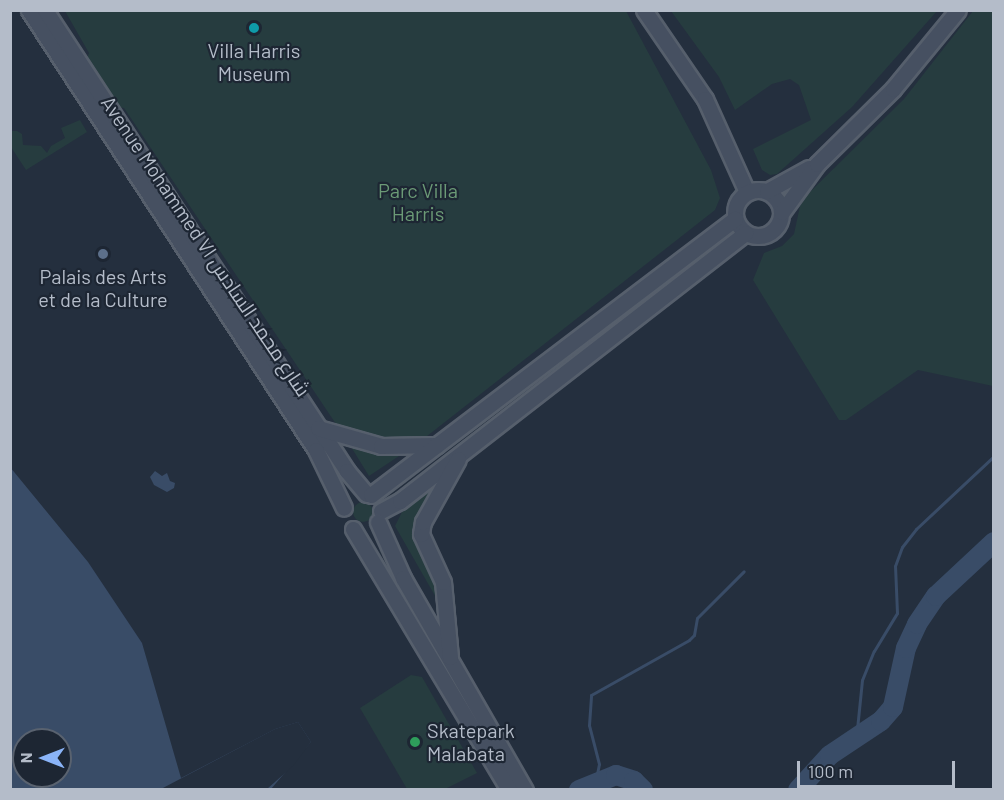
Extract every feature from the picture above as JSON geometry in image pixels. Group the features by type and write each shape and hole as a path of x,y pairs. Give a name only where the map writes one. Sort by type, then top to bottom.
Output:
{"main road":[{"name":"Avenue Mohammed VI شارع محمد السادس","path":"28,10 316,450 344,508"},
{"name":"Avenue Mohammed VI شارع محمد السادس","path":"45,10 318,428 368,495"},
{"path":"644,10 705,99 747,192"},
{"path":"817,164 767,191 747,192 737,203 735,219 746,233 762,236 772,232 782,212 817,164 893,89 958,10"},
{"path":"767,191 779,202 782,212"},
{"path":"509,789 353,528 345,520 344,508 350,498 368,495 437,445 735,219"},
{"path":"353,528 370,530 380,516 746,233"},
{"path":"318,428 381,446 437,445"},
{"path":"452,666 443,582 421,534 423,522 463,452"},
{"path":"368,495 380,516 403,578 525,789"}],"green space":[{"name":"Parc Villa Harris","path":"65,11 626,11 711,170 720,198 715,210 422,440 378,439 338,427 124,108 118,107 87,58 89,53"},
{"path":"671,11 937,11 852,107 777,174 770,175 762,170 753,149 811,120 799,85 790,79 772,84 735,110 719,77"},
{"path":"973,11 993,11 993,386 918,370 846,420 839,420 753,280 764,253 782,246 794,234 800,206 806,196 904,99"},
{"path":"80,120 87,132 26,170 11,147 11,131 17,131 22,134 23,145 41,146 47,153 51,146 65,138 61,128"},
{"path":"348,442 405,452 369,476"},
{"path":"436,486 420,517 442,608 395,526 402,512"},
{"path":"359,502 367,502 373,508 373,516 367,522 359,522 353,516 353,508"},
{"name":"Skatepark Malabata","path":"411,675 422,677 477,773 445,789 407,789 360,708"}],"water":[{"path":"10,467 88,562 142,643 181,778 275,729 298,722 311,742 271,789 11,789"},
{"path":"155,471 162,476 167,473 170,481 175,483 174,488 167,492 154,485 150,477"}],"pier":[{"path":"298,722 311,742 293,766 267,789 161,789 275,729"}],"waterway":[{"path":"856,739 862,680 874,651 897,613 895,566 902,547 916,529 994,456"},
{"path":"798,790 830,755 881,721 893,707 906,648 917,624 936,596 994,542"},
{"path":"587,785 597,774 599,764 589,725 591,695 689,640 694,635 697,618 744,571"},
{"path":"579,790 616,775 634,781 643,790"}],"place":[{"name":"Villa Harris Museum","path":"254,28"},
{"name":"Palais des Arts et de la Culture","path":"103,254"},
{"name":"Skatepark Malabata","path":"415,742"}]}
